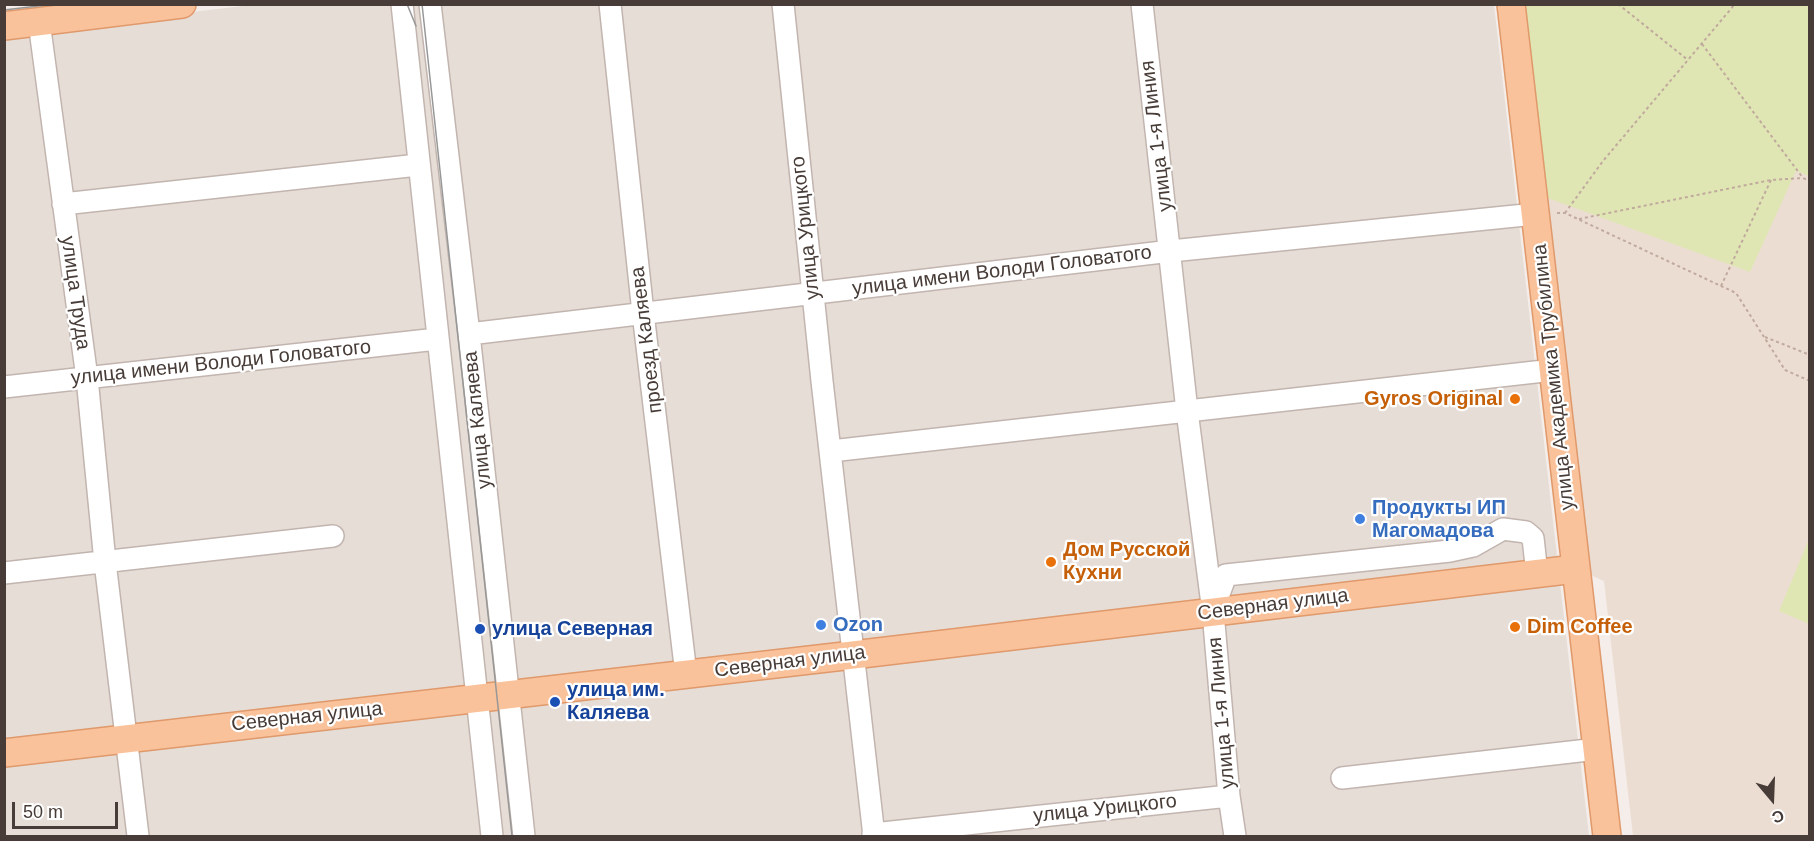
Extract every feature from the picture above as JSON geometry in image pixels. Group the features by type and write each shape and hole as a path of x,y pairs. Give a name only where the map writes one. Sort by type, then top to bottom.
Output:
{"main road":[{"path":"4,26 182,4"},
{"name":"улица Академика Трубилина","path":"1512,4 1607,837"},
{"name":"Северная улица","path":"4,753 1575,569"}],"street":[{"name":"улица Каляева","path":"402,4 492,837"},
{"name":"улица Каляева","path":"430,4 524,837"},
{"name":"проезд Каляева","path":"610,4 643,313 686,674"},
{"name":"улица Урицкого","path":"783,4 873,835 1229,796"},
{"name":"улица 1-я Линия","path":"1142,4 1187,411 1213,612 1229,796 1235,837"},
{"name":"улица Труда","path":"39,22 87,378 105,562 138,837"},
{"path":"63,204 418,165"},
{"name":"улица имени Володи Головатого","path":"469,334 1171,251 1535,214"},
{"name":"улица имени Володи Головатого","path":"4,387 438,339"},
{"path":"831,451 1553,370"},
{"path":"1213,612 1226,575 1450,551 1473,546 1503,529 1526,532 1533,538 1537,574"},
{"path":"4,573 333,536"},
{"path":"1342,778 1598,749"}],"path":[{"path":"1618,4 1688,60"},
{"path":"1565,213 1603,161 1735,4"},
{"path":"1702,44 1803,178 1809,181"},
{"path":"1578,219 1771,180 1803,178"},
{"path":"1721,286 1771,180"},
{"path":"1535,214 1565,213 1736,293 1785,370 1809,381"},
{"path":"1763,336 1809,355"}],"shaded area":[{"path":"260,4 1494,5 1589,836 5,836 4,34"},
{"path":"1523,5 1809,5 1809,836 1633,836 1604,581 1588,574"}],"green space":[{"path":"1523,5 1809,5 1809,176 1796,171 1750,272 1545,197"},
{"path":"1809,539 1809,624 1779,611"}],"tram line":[{"path":"4,10 55,4"},
{"path":"407,4 416,26"},
{"path":"422,4 512,836"}],"place":[{"name":"Gyros Original","path":"1515,399"},
{"name":"Продукты ИП Магомадова","path":"1360,519"},
{"name":"Дом Русской Кухни","path":"1051,562"},
{"name":"Ozon","path":"821,625"},
{"name":"Dim Coffee","path":"1515,627"},
{"name":"улица Северная","path":"480,629"},
{"name":"улица им. Каляева","path":"555,702"}]}
